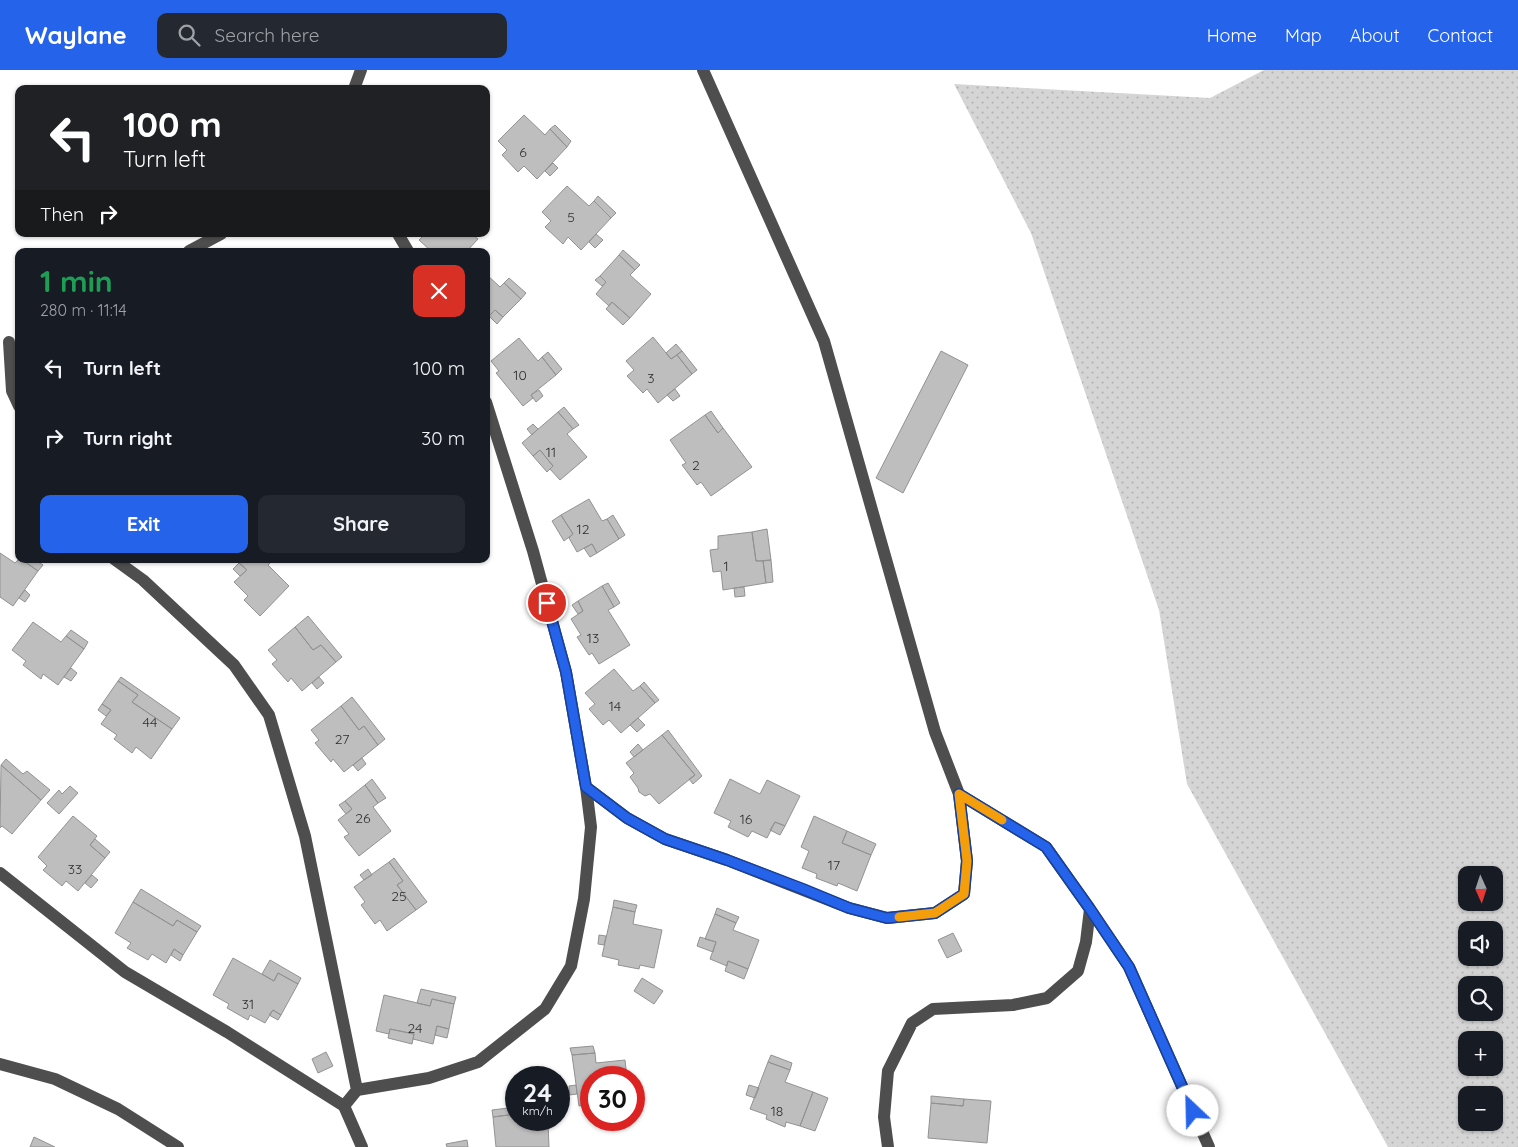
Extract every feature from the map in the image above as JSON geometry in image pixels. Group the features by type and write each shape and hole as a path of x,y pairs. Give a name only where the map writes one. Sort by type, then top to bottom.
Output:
{"street":[{"path":"355,85 361,70"},
{"path":"586,787 627,818 665,839 736,864 849,908 887,918 935,913 964,894 967,861 959,794 935,732 824,340 703,70"},
{"path":"195,248 215,237"},
{"path":"400,237 406,248"},
{"path":"9,340 12,391 15,397"},
{"path":"344,1106 357,1090 429,1078 478,1062 545,1009 571,966 584,899 591,827 586,787 566,672 533,551 490,415"},
{"path":"120,563 143,580 234,665 269,716 305,836 357,1090"},
{"path":"959,794 1046,847 1090,909 1129,967 1209,1147"},
{"path":"0,873 126,972 344,1106 362,1147"},
{"path":"888,1147 884,1117 888,1071 912,1023 933,1009 1013,1005 1047,998 1078,971 1086,942 1090,909"},
{"path":"0,1064 55,1079 109,1104 178,1147"}],"shaded area":[{"path":"1264,70 1518,70 1518,1147 1388,1147 1187,784 1159,610 1031,233 954,84 1210,98"}],"building":[{"path":"524,115 545,135 550,129 567,147 537,179 524,166 518,172 502,155 507,150 498,141"},
{"path":"555,125 571,141 567,147 550,129"},
{"path":"553,163 558,168 550,176 545,171"},
{"path":"567,186 589,206 594,201 611,218 581,250 568,237 563,244 545,227 551,221 542,212"},
{"path":"598,196 616,213 611,218 594,201"},
{"path":"596,234 603,240 595,248 589,242"},
{"path":"422,237 476,237 478,239 470,248 428,248 419,240"},
{"path":"623,250 640,265 635,270 619,255"},
{"path":"619,255 635,270 630,275 651,294 630,318 612,302 609,306 596,294 606,282 600,276"},
{"path":"600,276 606,282 602,286 595,280"},
{"path":"490,278 500,287 504,283 521,299 503,317 495,310 490,315"},
{"path":"509,278 526,293 521,299 504,283"},
{"path":"612,302 630,318 623,325 606,309"},
{"path":"495,310 503,317 497,324 490,315"},
{"path":"653,337 671,359 677,355 692,374 658,403 647,389 643,393 627,376 634,370 626,361"},
{"path":"519,338 538,361 542,357 556,375 531,395 533,398 523,406 496,373 499,371 491,361"},
{"path":"676,344 682,351 671,359 666,353"},
{"path":"682,351 697,370 692,374 677,355"},
{"path":"941,351 968,365 903,493 876,478"},
{"path":"548,352 562,369 556,375 542,357"},
{"path":"675,389 680,396 673,401 667,395"},
{"path":"539,390 543,396 536,402 531,395"},
{"path":"564,407 579,425 573,429 558,412"},
{"path":"711,411 723,428 718,433 705,415"},
{"path":"558,412 573,429 567,434 587,457 560,480 550,469 553,466 540,450 533,456 522,443"},
{"path":"705,415 718,433 723,428 752,467 711,496 701,482 697,485 682,465 686,463 670,440"},
{"path":"533,424 538,429 532,435 527,429"},
{"path":"540,450 553,466 547,472 533,456"},
{"path":"589,499 602,521 607,519 619,539 597,553 592,544 577,552 569,538 573,534 561,515"},
{"path":"561,515 573,534 564,541 552,521"},
{"path":"613,515 625,535 619,539 607,519"},
{"path":"767,529 771,560 756,561 752,532"},
{"path":"752,532 756,561 763,561 766,583 723,590 721,571 713,572 710,550 718,549 718,536"},
{"path":"592,544 597,553 590,557 584,548"},
{"path":"0,553 15,563 27,563 38,571 13,606 0,597"},
{"path":"771,560 773,582 766,583 763,561"},
{"path":"27,563 40,563 43,565 38,571"},
{"path":"239,563 270,563 268,565 289,586 260,616 244,600 248,596 234,582 247,570"},
{"path":"239,563 247,570 240,576 233,569"},
{"path":"608,583 620,603 614,607 602,586"},
{"path":"602,586 614,607 608,610 630,645 599,664 592,653 589,655 577,637 581,635 571,619 583,611 578,601"},
{"path":"744,587 745,596 735,597 734,588"},
{"path":"25,590 30,595 25,602 19,598"},
{"path":"578,601 583,611 578,614 572,605"},
{"path":"308,616 342,657 336,662 321,645 313,650 295,627"},
{"path":"33,622 61,642 66,636 84,649 58,685 43,674 41,679 23,665 26,661 12,650"},
{"path":"295,627 313,650 321,645 336,662 302,691 291,678 288,682 272,664 277,660 268,650"},
{"path":"71,630 88,642 84,649 66,636"},
{"path":"71,668 77,673 71,681 64,677"},
{"path":"614,669 633,691 640,686 655,703 621,733 609,720 603,725 589,709 595,704 585,693"},
{"path":"121,677 180,718 172,729 132,702 138,695 118,681"},
{"path":"319,677 324,683 317,689 312,683"},
{"path":"118,681 138,695 132,702 172,729 151,759 136,747 132,753 114,739 117,735 101,724 111,710 102,704"},
{"path":"644,682 659,700 655,703 640,686"},
{"path":"352,697 385,739 378,745 364,726 359,730 341,706"},
{"path":"102,704 111,710 106,716 98,710"},
{"path":"341,706 359,730 364,726 378,745 344,772 333,759 331,762 315,743 319,740 311,730"},
{"path":"638,718 645,725 637,732 630,725"},
{"path":"668,730 702,776 693,784 689,779 695,775 662,735"},
{"path":"662,735 695,775 659,804 650,794 645,796 639,792 630,777 634,773 626,763"},
{"path":"638,744 643,750 634,757 630,752"},
{"path":"362,758 366,764 358,771 353,765"},
{"path":"6,759 23,774 27,771 50,790 41,800 1,765"},
{"path":"1,765 41,800 12,834 2,826 0,828"},
{"path":"372,779 386,798 378,803 365,785"},
{"path":"730,779 760,794 767,780 800,796 785,826 775,822 767,838 752,831 748,837 728,827 731,821 714,813"},
{"path":"365,785 378,803 373,807 391,831 359,856 344,837 349,834 338,820 352,809 345,801"},
{"path":"70,786 78,793 59,814 47,803 59,790 62,794"},
{"path":"345,801 352,809 346,814 339,805"},
{"path":"73,816 97,836 90,845 105,858 78,891 66,881 62,886 43,870 47,866 38,857"},
{"path":"814,816 847,831 842,843 871,855 857,891 838,883 837,886 816,878 817,874 802,868 809,851 801,847"},
{"path":"775,822 785,826 780,835 770,830"},
{"path":"847,831 876,844 871,855 842,843"},
{"path":"95,839 110,852 105,858 90,845"},
{"path":"394,858 427,902 416,910 397,885 403,881 389,862"},
{"path":"389,862 403,881 397,885 416,910 387,931 380,920 375,924 361,905 365,902 354,887"},
{"path":"368,869 372,875 364,880 360,875"},
{"path":"92,875 98,880 91,888 85,883"},
{"path":"141,889 201,926 197,932 177,920 173,926 133,902"},
{"path":"614,900 637,905 635,912 613,907"},
{"path":"133,902 173,926 177,920 197,932 183,955 174,949 166,963 152,954 148,960 127,948 131,943 115,933"},
{"path":"613,907 635,912 633,924 662,930 654,968 640,965 639,969 618,965 619,960 602,956"},
{"path":"717,908 739,917 736,923 715,914"},
{"path":"715,914 736,923 733,930 759,940 748,969 728,961 727,966 710,959 716,942 705,939"},
{"path":"953,933 962,951 947,958 938,940"},
{"path":"599,935 606,936 604,945 598,944"},
{"path":"700,937 716,942 713,952 697,946"},
{"path":"174,949 183,955 180,961 171,955"},
{"path":"233,958 274,981 278,973 298,984 281,1015 273,1010 265,1023 250,1015 248,1020 227,1008 229,1004 213,995"},
{"path":"270,960 301,978 298,984 278,973 274,981 262,974"},
{"path":"728,961 748,969 744,979 725,971"},
{"path":"642,978 663,991 654,1004 634,991"},
{"path":"421,989 456,997 454,1004 432,999 430,1006 417,1003"},
{"path":"384,995 430,1006 432,999 454,1004 449,1029 437,1026 433,1044 413,1039 414,1034 390,1029 389,1034 376,1031"},
{"path":"273,1010 281,1015 278,1020 269,1015"},
{"path":"437,1026 449,1029 447,1038 435,1035"},
{"path":"390,1029 414,1034 412,1044 388,1038"},
{"path":"593,1046 595,1053 572,1055 570,1048"},
{"path":"326,1052 333,1066 318,1073 312,1059"},
{"path":"595,1053 596,1063 625,1060 626,1066 580,1066 579,1106 572,1055"},
{"path":"771,1055 792,1063 790,1070 768,1062"},
{"path":"768,1062 790,1070 785,1082 813,1092 800,1126 786,1122 785,1127 766,1119 767,1115 750,1109"},
{"path":"576,1085 577,1094 570,1095 570,1086"},
{"path":"749,1085 759,1088 755,1098 746,1095"},
{"path":"813,1092 828,1098 815,1131 800,1126"},
{"path":"931,1096 964,1099 963,1106 931,1103"},
{"path":"964,1099 991,1101 987,1143 928,1138 931,1103 963,1106"},
{"path":"505,1108 505,1115 493,1117 492,1110"},
{"path":"505,1115 505,1131 548,1131 549,1147 496,1147 493,1117"},
{"path":"34,1137 55,1147 30,1147"},
{"path":"467,1140 468,1147 447,1147 446,1144"}],"slow traffic":[{"path":"899,917 935,913 964,894 967,861 959,794 1002,820"}],"route":[{"path":"547,603 566,672 586,787 627,818 665,839 727,860 849,908 887,918 935,913 964,894 967,861 959,794 1046,847 1129,967 1193,1111"}]}
